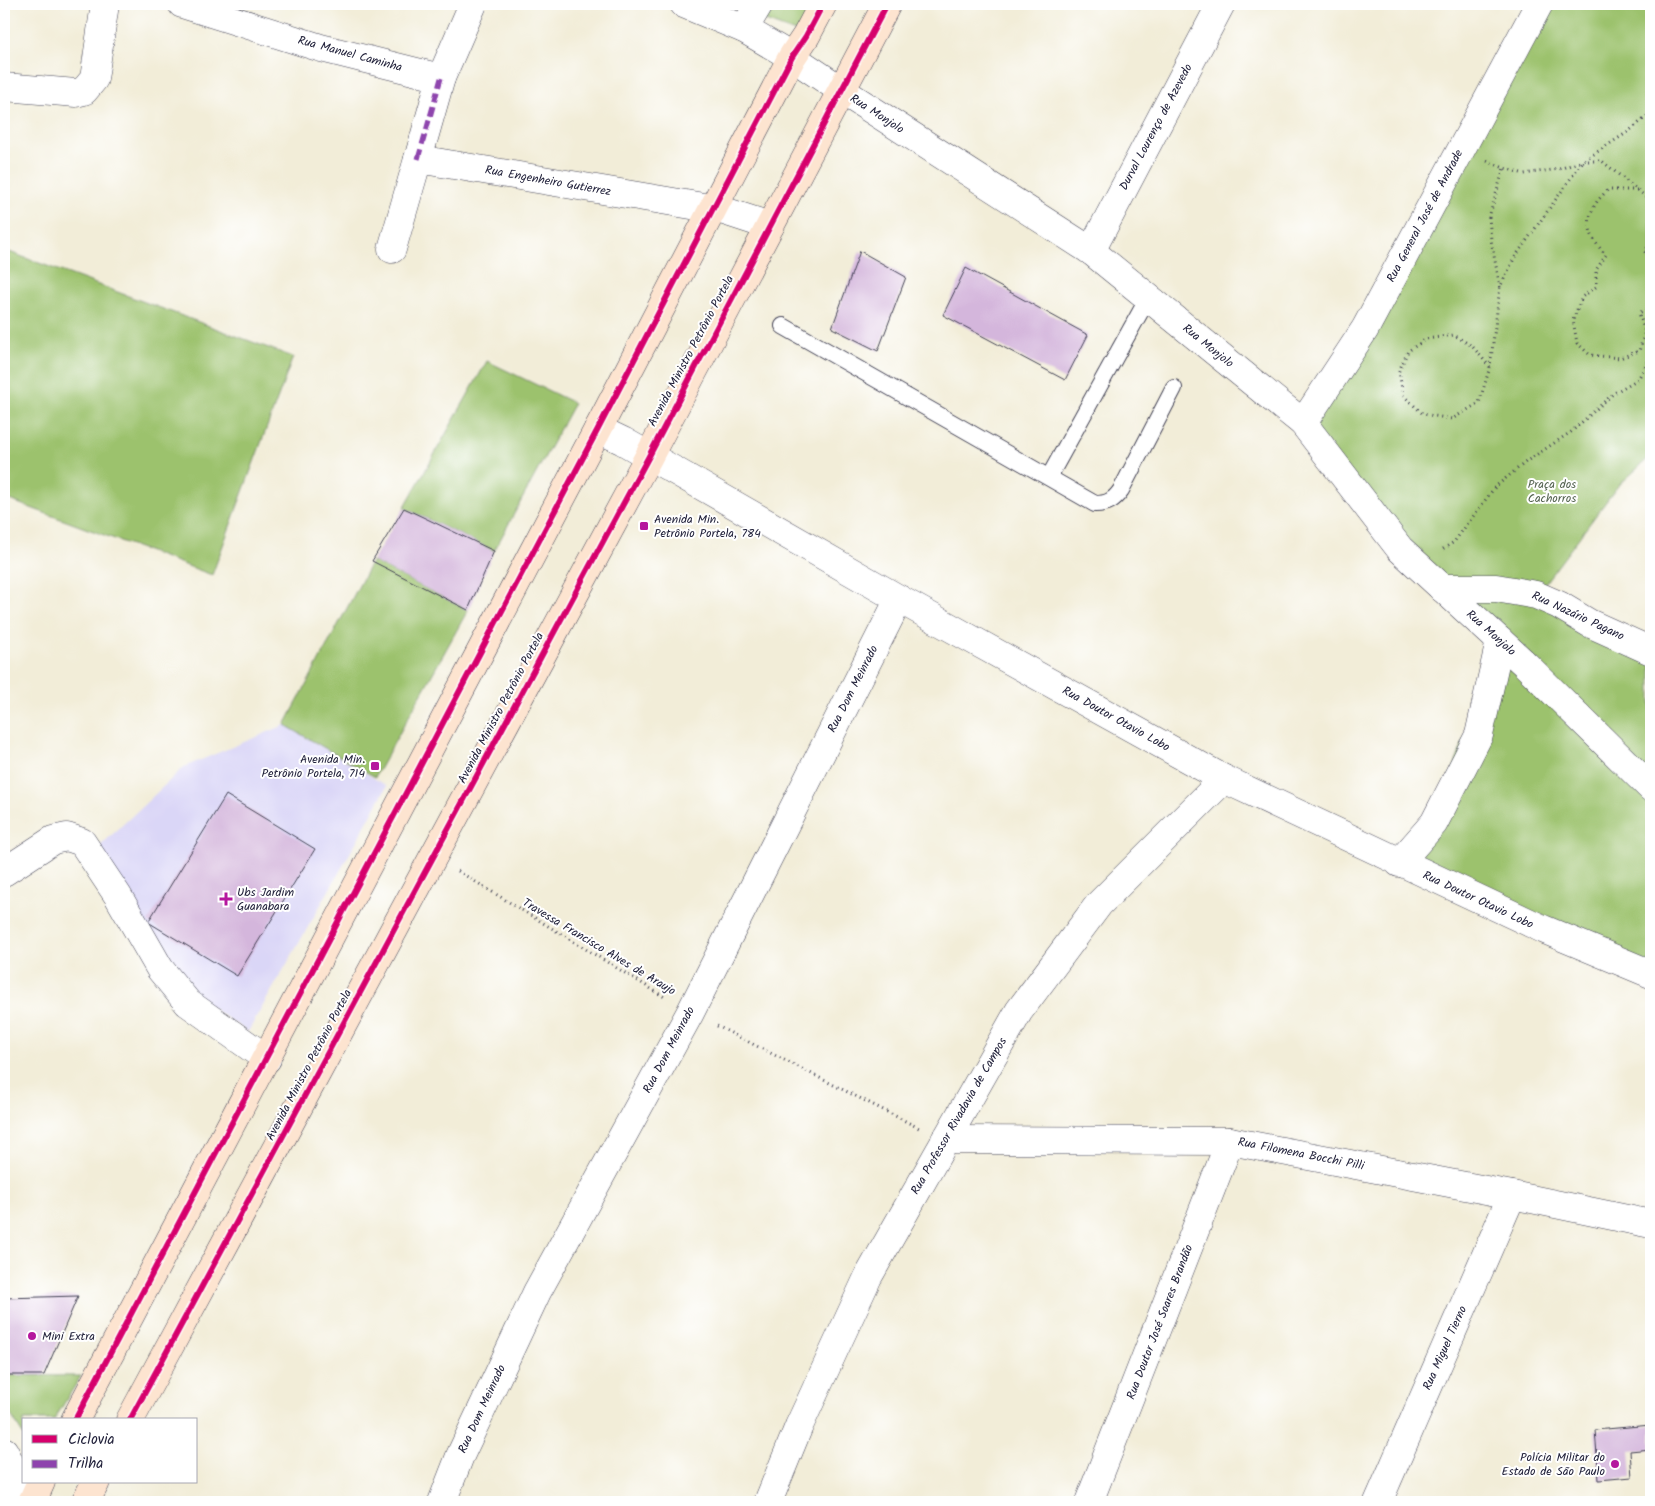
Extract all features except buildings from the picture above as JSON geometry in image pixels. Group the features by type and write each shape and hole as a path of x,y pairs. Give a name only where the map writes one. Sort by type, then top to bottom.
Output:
{"main road":[{"path":"76,1418 267,1059 792,57 823,4"},
{"name":"Avenida Ministro Petrônio Portela","path":"131,1418 649,456 887,4"},
{"path":"85,1502 95,1484"}],"street":[{"path":"4,87 76,93 84,91 94,79 105,4"},
{"name":"Rua Manuel Caminha","path":"182,4 321,48 441,78"},
{"path":"392,249 441,78 473,4"},
{"name":"Rua Monjolo","path":"684,4 744,29 792,57 1091,251 1303,424 1400,549 1500,641 1651,788"},
{"path":"744,29 758,4"},
{"name":"Durval Lourenço de Azevedo","path":"1091,251 1221,4"},
{"name":"Rua General José de Andrade","path":"1303,424 1365,329 1539,4"},
{"name":"Rua Engenheiro Gutierrez","path":"418,159 713,209 770,226"},
{"name":"Rua Doutor Otavio Lobo","path":"598,429 1224,779 1542,930 1651,974"},
{"name":"Rua Nazário Pagano","path":"1442,588 1496,588 1536,595 1559,605 1589,623 1651,651"},
{"name":"Rua Dom Meinrado","path":"442,1502 460,1456 537,1292 690,1013 899,599"},
{"path":"1399,863 1434,823 1479,735 1500,641"},
{"name":"Rua Professor Rivadavia de Campos","path":"768,1502 799,1426 868,1277 1019,1010 1099,904 1224,779"},
{"path":"4,872 53,840 67,837 82,842 118,896 160,969 188,1003 267,1059"},
{"name":"Rua Filomena Bocchi Pilli","path":"945,1140 1230,1141 1512,1195 1651,1224"},
{"name":"Rua Doutor José Soares Brandão","path":"1089,1502 1230,1141"},
{"name":"Rua Miguel Tierno","path":"1378,1502 1512,1195"}],"lane":[{"path":"1048,477 1148,298"},
{"path":"783,326 1095,504 1105,504 1114,500 1122,490 1174,388"}],"path":[{"path":"1462,149 1504,168 1524,174 1560,169 1584,161 1628,132 1651,113"},
{"path":"1584,161 1602,161 1651,200"},
{"path":"1500,287 1515,257 1584,161"},
{"path":"1490,367 1472,346 1454,335 1426,339 1408,350 1399,371 1403,395 1423,414 1452,419 1478,403 1490,367 1500,287 1489,217 1504,168"},
{"path":"1637,190 1608,190 1595,205 1589,222 1593,241 1606,255 1596,270 1596,287 1582,298 1573,320 1577,343 1590,355 1620,358 1639,350 1645,332 1639,313 1651,307"},
{"path":"1651,245 1644,251 1651,258"},
{"path":"1417,565 1454,542 1495,487 1526,461 1571,432 1614,393 1638,379 1651,357"}],"shaded area":[{"name":"Ubs Jardim Guanabara","path":"285,725 387,786 248,1032 194,996 147,934 99,847 184,767"}],"green space":[{"path":"758,4 823,4 806,36 752,16"},
{"name":"Praça dos Cachorros","path":"1538,4 1651,4 1651,456 1617,487 1536,595 1651,651 1651,973 1399,863 1434,823 1499,642 1303,423"},
{"path":"4,250 293,357 212,575 4,498"},
{"path":"487,361 574,403 494,551 404,508"},
{"path":"372,561 468,610 375,777 285,725"},
{"path":"4,1375 81,1376 55,1418 22,1418 22,1433 4,1404"}],"marked path":[{"path":"418,159 441,78"}],"cycle path":[{"path":"76,1418 792,57 823,4"},
{"path":"131,1418 649,456 887,4"}],"place":[{"name":"Avenida Min. Petrônio Portela, 784","path":"644,526"},
{"name":"Avenida Min. Petrônio Portela, 714","path":"375,766"},
{"name":"Ubs Jardim Guanabara","path":"226,899"},
{"name":"Mini Extra","path":"32,1336"},
{"name":"Polícia Militar do Estado de São Paulo","path":"1615,1464"}]}
